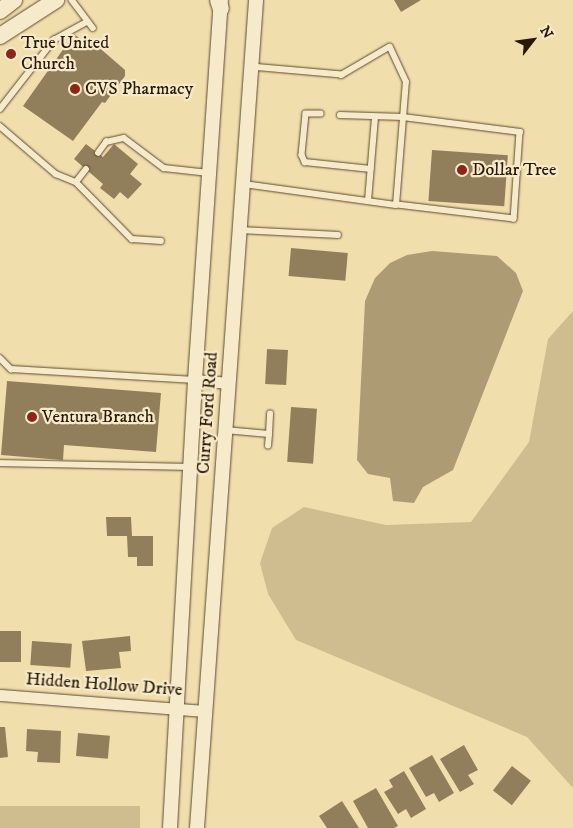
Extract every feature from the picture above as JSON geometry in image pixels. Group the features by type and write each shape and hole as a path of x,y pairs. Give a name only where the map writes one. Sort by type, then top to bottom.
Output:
{"main road":[{"path":"0,11 14,0"},
{"path":"0,36 56,0"}],"street":[{"name":"Curry Ford Road","path":"197,828 256,0"},
{"name":"Curry Ford Road","path":"170,828 179,707 195,380 220,3"},
{"path":"195,380 229,383"},
{"name":"Hidden Hollow Drive","path":"0,695 179,707 205,711"}],"lane":[{"path":"72,0 87,22 94,28"},
{"path":"0,109 54,40 87,22"},
{"path":"251,67 342,75 390,46 406,82 396,205"},
{"path":"321,114 306,114 302,155 305,162 317,165 371,169"},
{"path":"243,184 514,219 520,132 403,117 340,116"},
{"path":"368,201 375,118"},
{"path":"0,126 56,174 76,182 132,239 162,241"},
{"path":"98,153 106,142 124,138 164,168 209,173"},
{"path":"76,182 86,169"},
{"path":"240,230 338,235"},
{"path":"0,358 11,370 195,380"},
{"path":"268,446 270,414"},
{"path":"225,430 268,434"},
{"path":"0,463 191,467"}],"shaded area":[{"path":"432,251 497,256 516,273 523,291 453,470 423,487 414,503 393,501 390,478 368,474 357,460 365,301 375,278 390,263 407,255"},
{"path":"573,311 573,788 527,737 296,640 268,594 260,563 272,528 304,507 386,525 471,522 529,442 548,339"},
{"path":"0,806 140,806 140,828 0,828"}],"building":[{"path":"394,0 421,0 401,12"},
{"name":"CVS Pharmacy","path":"74,34 92,48 95,44 125,70 125,76 105,103 102,102 73,141 23,106"},
{"path":"86,144 103,157 114,144 138,164 130,174 142,184 128,199 120,192 114,199 100,188 103,184 74,159"},
{"path":"432,150 508,155 504,206 428,201"},
{"path":"291,248 348,253 345,281 289,276"},
{"path":"267,349 288,350 286,385 265,384"},
{"path":"7,381 161,393 156,452 64,445 63,460 1,455"},
{"path":"291,407 317,409 313,464 287,462"},
{"path":"106,517 131,517 132,536 153,536 153,566 137,566 137,557 128,557 127,536 107,536"},
{"path":"0,631 21,631 21,662 0,662"},
{"path":"130,636 131,651 119,652 121,668 86,671 82,641"},
{"path":"32,641 72,644 70,668 30,665"},
{"path":"0,727 5,727 8,757 0,758"},
{"path":"27,729 61,731 60,763 37,762 38,752 26,751"},
{"path":"78,733 110,736 108,759 76,756"},
{"path":"464,745 478,770 468,775 474,784 460,792 440,759"},
{"path":"432,755 454,793 439,802 434,793 426,797 409,768"},
{"path":"512,766 531,781 512,805 493,790"},
{"path":"404,771 426,809 411,818 406,809 398,814 384,792 393,787 389,780"},
{"path":"376,788 398,826 394,828 368,828 353,801"},
{"path":"342,801 359,828 327,828 319,816"}],"place":[{"name":"True United Church","path":"11,54"},
{"name":"CVS Pharmacy","path":"75,89"},
{"name":"Dollar Tree","path":"462,170"},
{"name":"Ventura Branch","path":"32,417"}]}
